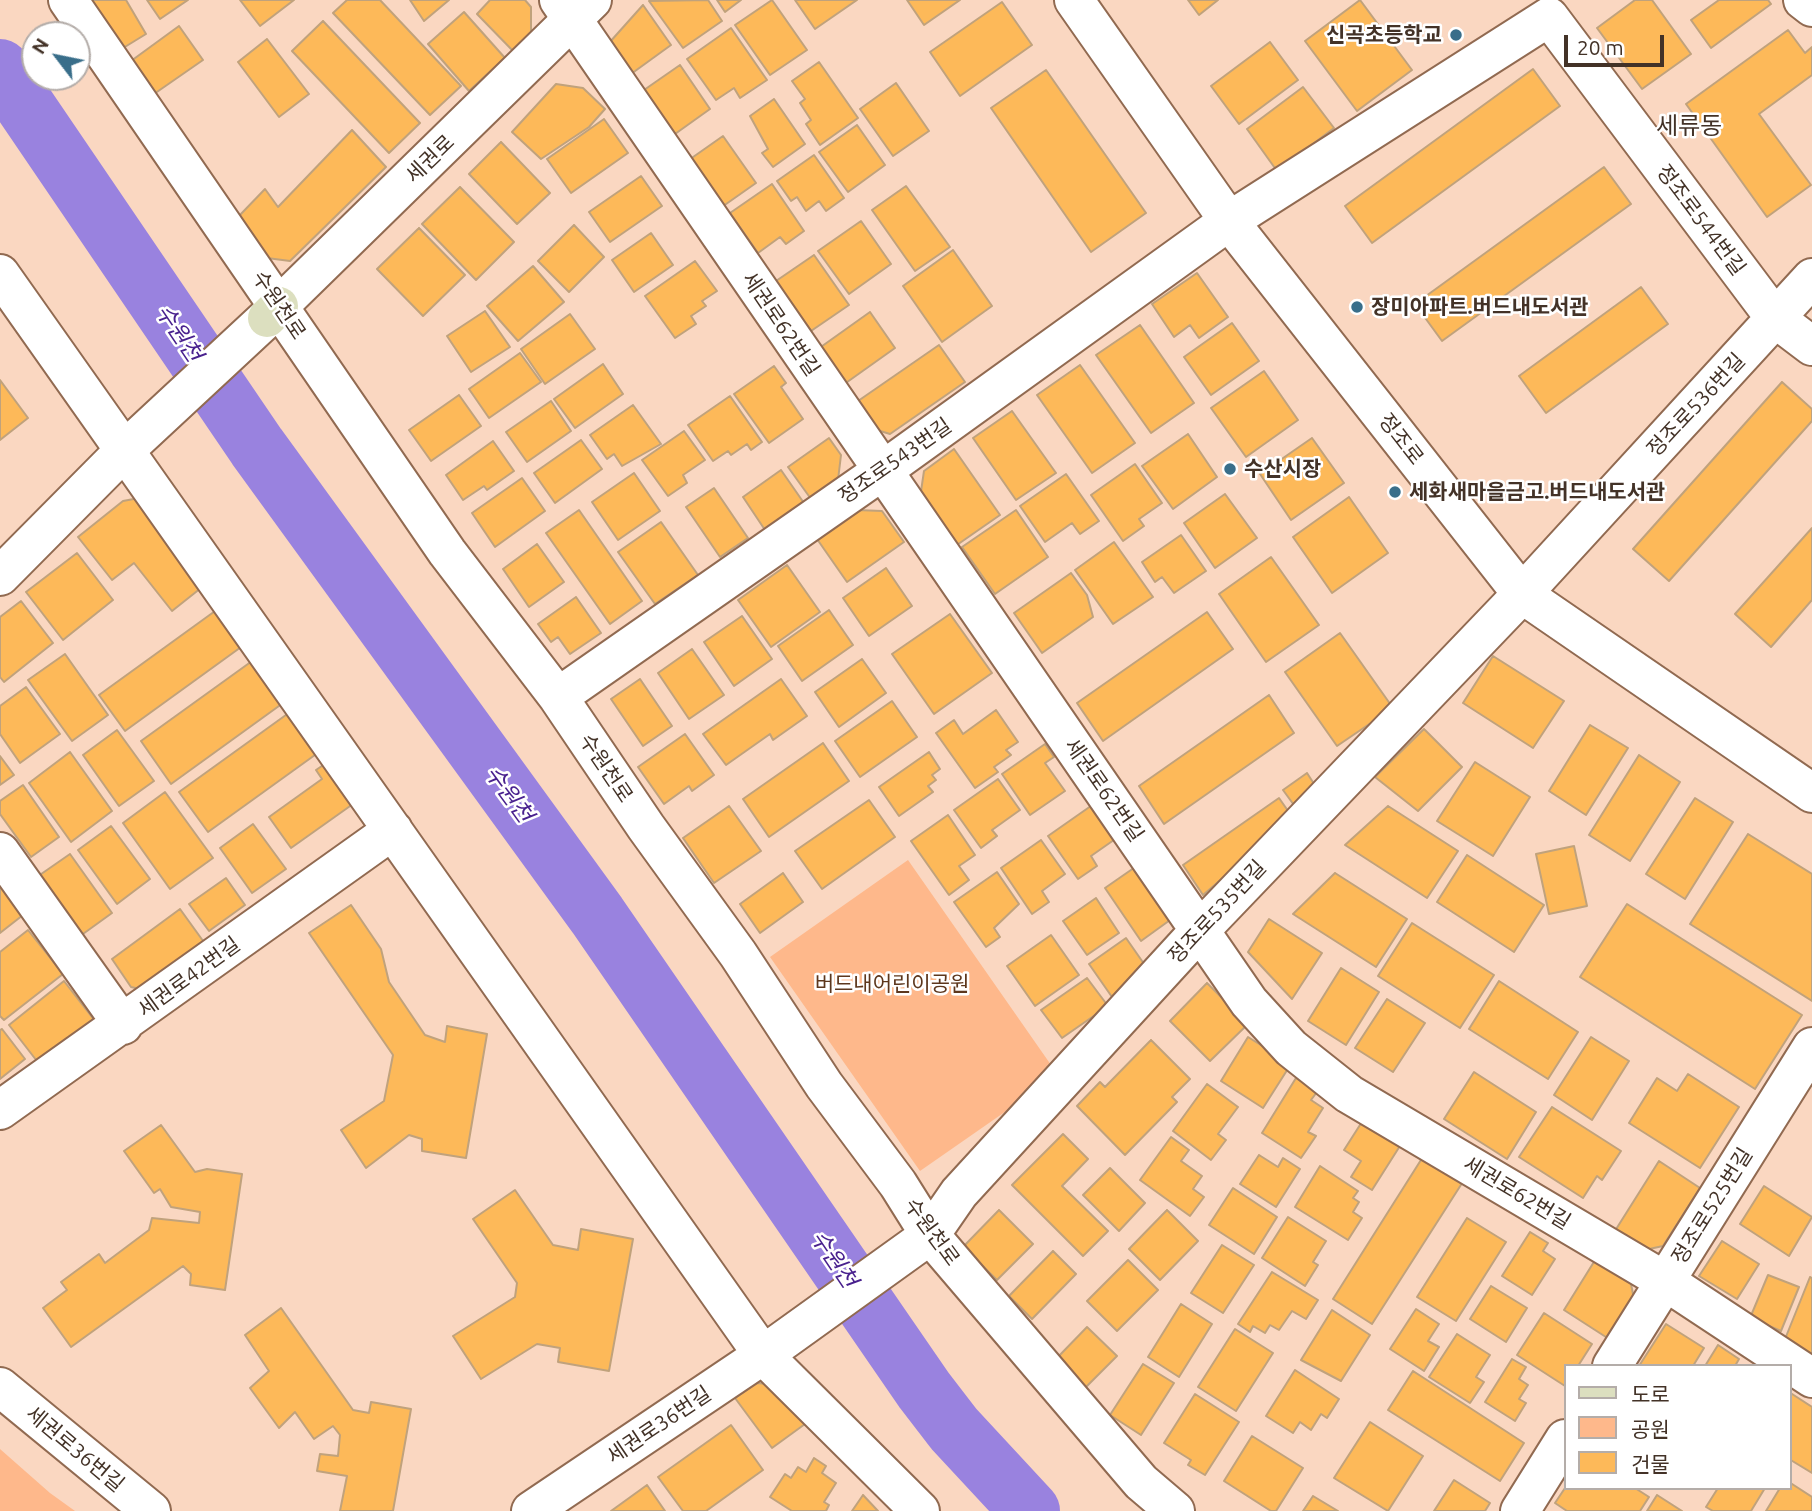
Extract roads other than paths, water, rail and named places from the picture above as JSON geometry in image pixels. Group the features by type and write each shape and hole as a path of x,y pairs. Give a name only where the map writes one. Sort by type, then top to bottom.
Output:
{"street":[{"name":"수원천로","path":"68,0 273,312 447,552 558,697 646,827 738,954 824,1085 898,1184 926,1237 1141,1482 1175,1511"},
{"name":"정조로","path":"1074,0 1229,221 1522,594 1812,793"},
{"path":"1803,0 1812,7"},
{"name":"세권로","path":"134,442 273,312 575,6"},
{"name":"세권로62번길","path":"575,6 882,471 1249,1002 1291,1048 1349,1094 1665,1281 1791,1364"},
{"name":"정조로544번길","path":"1229,221 1562,9 1775,318 1812,346"},
{"name":"정조로543번길","path":"558,697 882,471 1229,221"},
{"path":"0,274 134,442 393,830 774,1346 920,1511"},
{"name":"정조로536번길","path":"1522,594 1812,278"},
{"path":"0,576 134,442"},
{"name":"정조로535번길","path":"926,1237 959,1193 1201,929 1522,594"},
{"name":"세권로42번길","path":"0,852 122,1025 393,830"},
{"path":"0,1110 122,1025"},
{"name":"정조로525번길","path":"1613,1364 1812,1046"},
{"name":"세권로36번길","path":"531,1511 774,1346 926,1237"},
{"name":"세권로62번길","path":"1791,1364 1812,1378"},
{"name":"세권로36번길","path":"0,1387 151,1511"},
{"path":"1520,1511 1563,1442"}],"waterway":[{"name":"수원천","path":"0,69 257,447 597,915 924,1390 954,1429 1030,1511"}],"place":[{"name":"신곡초등학교","path":"1456,35"},
{"name":"장미아파트.버드내도서관","path":"1357,307"},
{"name":"수산시장","path":"1230,469"},
{"name":"세화새마을금고.버드내도서관","path":"1395,492"}],"district":[{"name":"세류동","path":"1689,126"}],"park label":[{"name":"버드내어린이공원","path":"892,984"}]}
